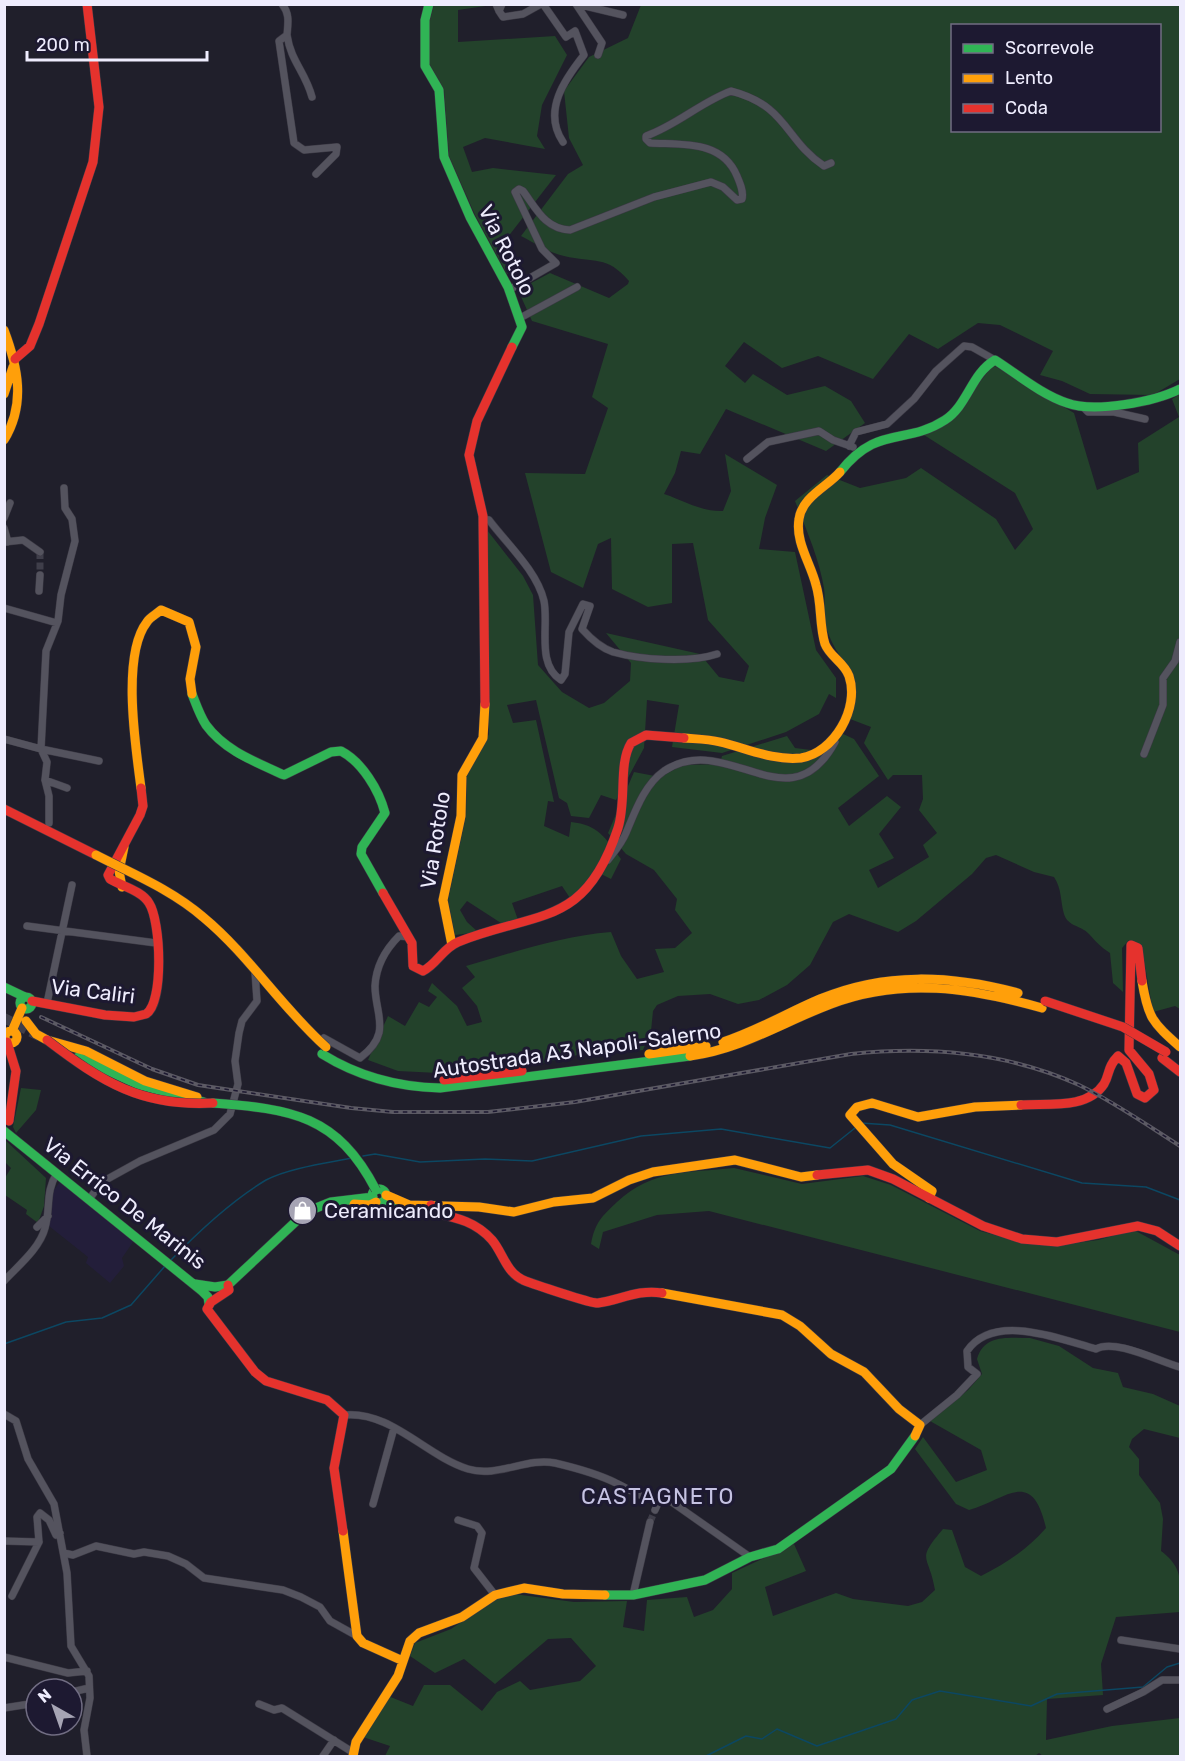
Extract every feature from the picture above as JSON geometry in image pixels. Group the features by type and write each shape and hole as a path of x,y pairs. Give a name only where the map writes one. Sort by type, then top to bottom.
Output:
{"main road":[{"path":"4,394 15,359 30,346 39,324 93,162 99,107 87,4"},
{"name":"Via Rotolo","path":"150,1012 154,1007 156,986 156,920 149,902 122,887 119,871 124,845 141,817 143,806 131,700 133,664 140,639 152,616 161,610 189,622 196,647 190,679 196,709 213,734 240,755 284,775 331,752 348,753 379,796 385,813 362,847 361,854 409,937 413,947 411,962 417,970 429,969 452,945 443,900 461,816 462,775 484,733 483,519 469,455 471,438 522,327 509,290 470,217 444,158 439,90 425,66 425,20 429,4"},
{"path":"4,330 15,359 17,418 4,440"},
{"path":"452,945 568,906 583,894 603,862 617,833 625,795 626,758 628,748 635,739 647,735 718,741 784,759 802,758 817,753 837,734 849,705 850,680 846,668 828,652 822,635 818,591 798,526 801,510 860,450 948,418 984,365 995,360 1065,403 1084,408 1162,398 1180,389"},
{"name":"Autostrada A3 Napoli-Salerno","path":"4,809 94,858"},
{"name":"Autostrada A3 Napoli-Salerno","path":"4,818 175,897 203,916 324,1050 363,1067 394,1077 424,1080 457,1079 723,1042 761,1028 832,994 889,979 922,976 976,981 1121,1034 1180,1062"},
{"path":"929,1198 932,1191 893,1164 858,1125 850,1114 857,1107 873,1103 918,1117 975,1107 1085,1101 1104,1084 1109,1065 1118,1056 1126,1063 1137,1094 1145,1098 1154,1090 1154,1082 1140,1060 1129,1050 1131,945 1138,948 1146,1007 1154,1024 1180,1047"},
{"name":"Via Caliri","path":"4,987 27,1004 47,1003 80,1012 140,1016 150,1012"},
{"path":"10,1038 26,1021 27,1004"},
{"path":"6,1124 12,1108 16,1071 10,1038 27,1004"},
{"path":"26,1021 36,1034 47,1040 81,1068 133,1094 186,1107 213,1103"},
{"path":"10,1038 36,1034"},
{"path":"47,1040 86,1051 145,1082 213,1103"},
{"name":"Autostrada A3 Napoli-Salerno","path":"1164,1055 1180,1072"},
{"path":"78,1057 119,1078 163,1096 279,1112 328,1128 358,1155 378,1198"},
{"name":"Via Errico De Marinis","path":"6,1124 15,1140 193,1283 215,1287 228,1285"},
{"path":"209,1304 229,1290 228,1285 291,1226 314,1208 331,1202 378,1198 399,1203 514,1212 554,1202 593,1198 629,1180 653,1172 735,1160 801,1177 868,1170 983,1226 1022,1239 1057,1242 1138,1226 1157,1231 1180,1246"},
{"path":"354,1755 356,1742 398,1676 410,1641 419,1634 462,1617 495,1595 524,1588 564,1594 633,1595 705,1580 750,1557 778,1550 891,1470 911,1443 920,1425 899,1408 864,1372 831,1354 792,1320 744,1306 656,1292 639,1292 596,1304 584,1302 563,1292 521,1279 509,1269 493,1241 482,1230 468,1220 435,1213 429,1205"},
{"path":"193,1283 208,1297 208,1314 255,1372 279,1387 327,1400 344,1415 334,1468 357,1636 363,1643 403,1661"}],"street":[{"path":"282,4 289,13 287,35 292,58 307,78 312,97"},
{"path":"499,7 503,17 513,17 542,4 566,37 576,31 584,55 563,82 558,94 555,123 563,142"},
{"path":"576,4 623,15"},
{"path":"576,4 602,43 598,55"},
{"path":"287,35 279,41 294,143 304,150 337,147 336,153 316,174"},
{"path":"509,290 556,263 542,249 532,232 515,192 519,189 550,224 560,230 570,230 654,197 711,182 723,187 737,200 742,199 743,194 736,174 723,155 710,148 650,143 646,139 646,136 676,123 717,96 731,91 761,102 782,119 813,159 824,166 831,163"},
{"path":"520,318 577,287"},
{"path":"849,446 856,432 887,424 914,399 936,371 964,346 972,347 995,360"},
{"path":"1084,408 1088,411 1114,411 1145,418"},
{"path":"747,459 768,442 819,431 860,450"},
{"path":"49,823 49,796 45,780 47,762 41,749 46,651 57,623 75,541 72,519 65,508 64,488"},
{"path":"4,518 10,502"},
{"path":"483,519 489,520 541,589 545,604 547,666 561,680 565,674 569,632 583,604 590,606 582,629 612,652 659,658 704,658 717,654"},
{"path":"4,528 6,542 24,540 40,552"},
{"path":"39,591 40,575"},
{"path":"4,608 57,623"},
{"path":"1144,754 1163,705 1163,678 1175,661 1180,642"},
{"path":"603,862 622,841 644,795 665,770 682,762 723,761 766,776 797,777 810,774 818,767 829,753 837,734"},
{"path":"4,739 99,761"},
{"path":"45,780 67,788"},
{"path":"47,1003 72,885"},
{"path":"27,926 156,943"},
{"path":"93,1201 102,1182 140,1161 214,1130 231,1114 238,1084 235,1061 239,1033 242,1021 257,1001 254,964 313,1029 329,1043 360,1058 374,1042 382,1023 375,986 380,963 389,946 399,936 409,937"},
{"path":"4,1281 33,1249 45,1231 48,1216 48,1187 57,1173"},
{"path":"37,1227 48,1216"},
{"path":"920,1425 957,1395 977,1374 968,1367 967,1351 977,1340 990,1332 1033,1333 1096,1349 1101,1346 1126,1349 1180,1367"},
{"path":"344,1415 360,1413 394,1428 467,1469 485,1472 552,1463 615,1482 635,1495 659,1501 666,1498 750,1557"},
{"path":"4,1414 16,1421 28,1459 54,1504 64,1553 71,1612 69,1633 71,1646 87,1671 89,1688 84,1730 87,1756"},
{"path":"373,1504 394,1428"},
{"path":"655,1510 659,1501"},
{"path":"12,1596 39,1542 40,1513 49,1520 56,1535 60,1533"},
{"path":"458,1520 477,1526 482,1533 474,1568 495,1595"},
{"path":"633,1595 642,1548 650,1522"},
{"path":"4,1541 39,1542"},
{"path":"64,1553 73,1555 96,1546 134,1554 144,1552 168,1556 186,1564 204,1578 283,1590 301,1597 320,1607 330,1621 357,1636"},
{"path":"1121,1640 1180,1649"},
{"path":"4,1657 68,1673 87,1671"},
{"path":"1107,1709 1162,1680 1180,1680"},
{"path":"84,1689 89,1688"},
{"path":"259,1704 274,1710 282,1708 354,1755"},
{"path":"4,1708 24,1705"},
{"path":"323,1756 334,1740"}],"shaded area":[{"path":"60,1182 135,1239 122,1258 124,1266 110,1283 86,1263 88,1257 49,1226 50,1195"}],"green space":[{"path":"499,4 458,10 458,42 555,36 567,55 542,105 537,136 545,149 485,138 463,147 472,172 493,168 556,175 500,247 512,271 507,274 475,215 449,156 444,89 430,65 430,20 434,5"},
{"path":"641,5 1180,5 1180,379 1153,395 1090,394 1062,381 1040,375 1053,351 1000,325 978,323 938,349 909,334 873,379 818,356 782,368 744,342 725,366 745,383 753,374 787,395 825,386 851,401 865,423 826,451 726,409 700,454 681,451 675,473 664,494 701,508 723,511 731,491 725,454 777,485 765,518 759,549 795,552 816,650 836,678 836,698 829,694 819,714 786,732 722,753 672,747 679,705 647,700 644,748 616,800 601,795 589,818 571,816 567,803 559,798 536,700 507,705 513,723 536,720 554,802 548,801 544,826 569,837 571,822 595,829 621,859 611,879 595,871 581,891 570,898 562,886 512,903 518,920 501,923 467,901 460,910 467,922 478,932 455,935 448,900 466,816 467,776 489,734 487,530 523,576 533,595 538,665 562,692 589,708 604,703 630,681 631,663 606,633 700,654 719,677 744,682 749,666 708,620 693,543 672,544 672,603 648,607 612,589 611,538 598,544 583,588 551,572 525,473 585,474 608,408 592,397 608,344 532,321 518,290 550,273 609,298 629,281 614,267 600,261 558,255 521,236 568,174 583,165 569,138 564,91 589,57 628,38"},
{"path":"993,365 1074,413 1097,490 1139,472 1138,443 1179,417 1172,399 1180,394 1180,1009 1175,1006 1153,1012 1142,948 1129,940 1122,948 1123,992 1113,983 1110,953 1086,931 1066,918 1054,877 1034,872 996,855 986,858 972,874 916,921 898,932 849,914 833,922 810,965 787,985 759,1000 738,1004 710,994 678,996 657,1005 653,1011 651,1031 643,1050 600,1054 590,1052 540,1064 459,1074 398,1071 368,1060 388,1016 405,1026 419,1002 429,1007 437,997 428,991 432,983 457,1006 467,1026 482,1022 477,1006 462,988 475,977 466,966 556,941 611,932 621,956 637,979 664,972 655,949 675,948 692,933 675,910 677,899 654,870 626,854 608,833 634,772 660,777 683,765 720,764 722,756 787,736 795,748 819,751 841,733 854,739 879,776 838,808 849,826 887,796 901,807 879,834 894,858 869,870 878,888 929,857 923,845 937,833 919,810 923,799 922,775 893,775 888,780 864,743 871,727 850,719 855,689 853,679 827,630 822,577 795,501 827,475 860,488 906,478 921,468 996,519 1015,550 1033,529 1015,493 924,435 950,421"},
{"path":"21,1088 41,1090 36,1110 16,1133 13,1127"},
{"path":"5,1140 46,1178 44,1206 38,1223 26,1214 27,1210 5,1195 5,1178 11,1168 5,1162"},
{"path":"734,1168 802,1184 863,1176 891,1185 980,1231 1025,1243 1054,1246 1098,1240 1134,1230 1180,1255 1180,1332 709,1211 657,1215 603,1232 599,1249 591,1244 594,1231 603,1216 630,1191 644,1183 686,1172"},
{"path":"1030,1338 1059,1346 1093,1368 1118,1373 1123,1387 1153,1394 1180,1406 1180,1438 1144,1429 1132,1439 1129,1447 1139,1459 1139,1475 1160,1503 1163,1519 1161,1551 1178,1571 1180,1612 1116,1617 1101,1664 1103,1695 1047,1699 1046,1740 1112,1726 1180,1718 1180,1756 1043,1756 1039,1753 1035,1756 385,1756 390,1746 363,1737 388,1696 413,1706 424,1685 450,1685 482,1711 497,1692 520,1681 530,1690 580,1681 596,1666 571,1638 548,1639 495,1684 464,1659 435,1673 410,1656 415,1643 451,1629 495,1599 514,1594 574,1602 627,1601 623,1627 644,1631 647,1600 687,1597 694,1617 713,1610 732,1589 732,1573 794,1544 806,1571 765,1587 773,1616 836,1593 853,1599 908,1606 922,1602 935,1590 926,1558 929,1547 943,1529 952,1530 965,1567 981,1576 999,1566 1024,1549 1046,1528 1040,1509 1033,1498 1025,1492 1016,1492 969,1510 956,1504 915,1449 923,1437 956,1482 987,1470 981,1450 930,1421 968,1390 982,1374 977,1359 985,1345 998,1339"}],"waterway":[{"path":"861,1123 890,1125 1082,1183 1146,1187 1180,1200"},
{"path":"363,1156 375,1154 420,1162 485,1159 532,1161 641,1136 721,1129 830,1148 855,1128"},
{"path":"170,1261 216,1217 240,1197 266,1180 297,1169 352,1158"},
{"path":"4,1344 66,1322 102,1318 131,1305 165,1266"},
{"path":"706,1756 746,1736 762,1739 777,1729 817,1746 896,1719 912,1700 940,1691 1031,1706 1057,1694 1143,1687 1167,1667 1180,1663"}],"tunnel":[{"path":"40,552 40,575"},
{"path":"4,1018 39,1036"},
{"path":"650,1522 655,1510"}],"railway":[{"path":"41,1017 152,1069 198,1085 393,1112 488,1112 575,1102 851,1054 909,1051 967,1054 1024,1065 1079,1085 1118,1106 1180,1146"}],"traffic: fast":[{"path":"429,4 425,20 425,66 439,90 444,157 470,217 508,287 522,327 512,347"},
{"path":"840,472 854,457 879,441 931,428 945,420 959,406 980,373 995,360 1048,395 1079,406 1124,405 1180,389"},
{"path":"192,694 206,725 222,742 242,755 284,775 331,752 341,751 363,769 379,795 385,813 362,847 361,854 383,893"},
{"path":"4,987 25,997"},
{"path":"28,997 32,1003 28,1009 24,1009 20,1001 28,997"},
{"path":"322,1054 364,1075 409,1086 440,1088 690,1056"},
{"path":"78,1057 139,1085 204,1102"},
{"path":"213,1103 289,1113 310,1121 328,1131 345,1146 361,1165 376,1190"},
{"path":"4,1131 202,1291 208,1297 209,1304"},
{"path":"379,1189 384,1191 386,1196 384,1201 379,1203 374,1201 372,1196 374,1191 379,1189"},
{"path":"195,1284 215,1287 228,1285 306,1212 331,1202 373,1197"},
{"path":"380,1203 383,1206 405,1208"},
{"path":"605,1595 633,1595 705,1580 750,1557 778,1549 891,1469 915,1436"}],"traffic: slow":[{"path":"4,330 13,358 18,385 15,413 4,440"},
{"path":"4,394 13,367"},
{"path":"684,738 716,741 780,758 801,758 824,748 842,727 851,702 849,676 825,644 818,592 801,544 798,528 801,511 805,504 840,472"},
{"path":"141,788 132,703 134,656 139,637 147,622 161,610 189,622 196,647 190,679 192,694"},
{"path":"452,945 443,900 461,816 462,775 483,738 485,704"},
{"path":"122,887 119,871 124,847"},
{"path":"96,855 165,891 203,917 220,932 294,1015 326,1047"},
{"path":"723,1042 844,990 893,980 943,980 1018,993"},
{"path":"1142,981 1149,1012 1157,1025 1180,1047"},
{"path":"690,1056 745,1041 831,1004 884,990 936,988 963,991 1042,1008"},
{"path":"12,1031 22,1008"},
{"path":"26,1021 36,1034 47,1040 86,1051 145,1081 197,1097"},
{"path":"13,1031 17,1037 13,1043 9,1043 5,1035 13,1031"},
{"path":"649,1054 706,1046"},
{"path":"929,1198 932,1191 893,1164 850,1115 857,1107 872,1103 918,1117 975,1107 1021,1105"},
{"path":"386,1195 409,1205 479,1207 514,1212 554,1202 593,1198 629,1180 653,1172 735,1160 801,1177 817,1175"},
{"path":"354,1204 370,1205 376,1202"},
{"path":"662,1293 782,1315 800,1326 831,1354 864,1372 899,1409 920,1425 915,1436"},
{"path":"343,1531 357,1636 363,1643 403,1661"},
{"path":"353,1756 356,1742 398,1676 410,1641 419,1633 462,1617 495,1595 524,1588 563,1594 605,1595"}],"traffic: jam":[{"path":"15,359 30,346 39,324 93,162 99,107 87,4"},
{"path":"485,704 483,516 469,455 477,421 512,347"},
{"path":"383,893 412,943 413,966 423,971 458,942 556,910 574,900 590,884 605,860 621,817 625,761 631,743 646,735 684,738"},
{"path":"32,1001 105,1015 134,1017 146,1014 152,1007 156,995 159,961 153,912 142,895 110,879 108,875 140,815 143,806 141,788"},
{"path":"4,809 96,855"},
{"path":"1021,1105 1066,1104 1088,1098 1104,1084 1118,1056 1126,1063 1137,1094 1145,1098 1154,1090 1149,1074 1129,1050 1131,945 1138,948 1142,981"},
{"path":"1045,1001 1123,1027 1166,1052"},
{"path":"47,1040 86,1068 124,1089 165,1101 213,1103"},
{"path":"7,1042 16,1071 9,1121"},
{"path":"1162,1058 1180,1072"},
{"path":"444,1080 522,1071"},
{"path":"817,1175 868,1170 893,1179 983,1226 1022,1239 1057,1242 1138,1226 1157,1231 1180,1246"},
{"path":"431,1205 435,1213 466,1222 480,1229 496,1245 505,1262 517,1277 523,1280 598,1303 637,1294 662,1293"},
{"path":"228,1285 229,1290 211,1302 207,1309 255,1372 266,1381 327,1400 344,1415 334,1468 343,1531"}],"place":[{"name":"Ceramicando","path":"303,1210"}],"district":[{"name":"CASTAGNETO","path":"658,1496"}]}
